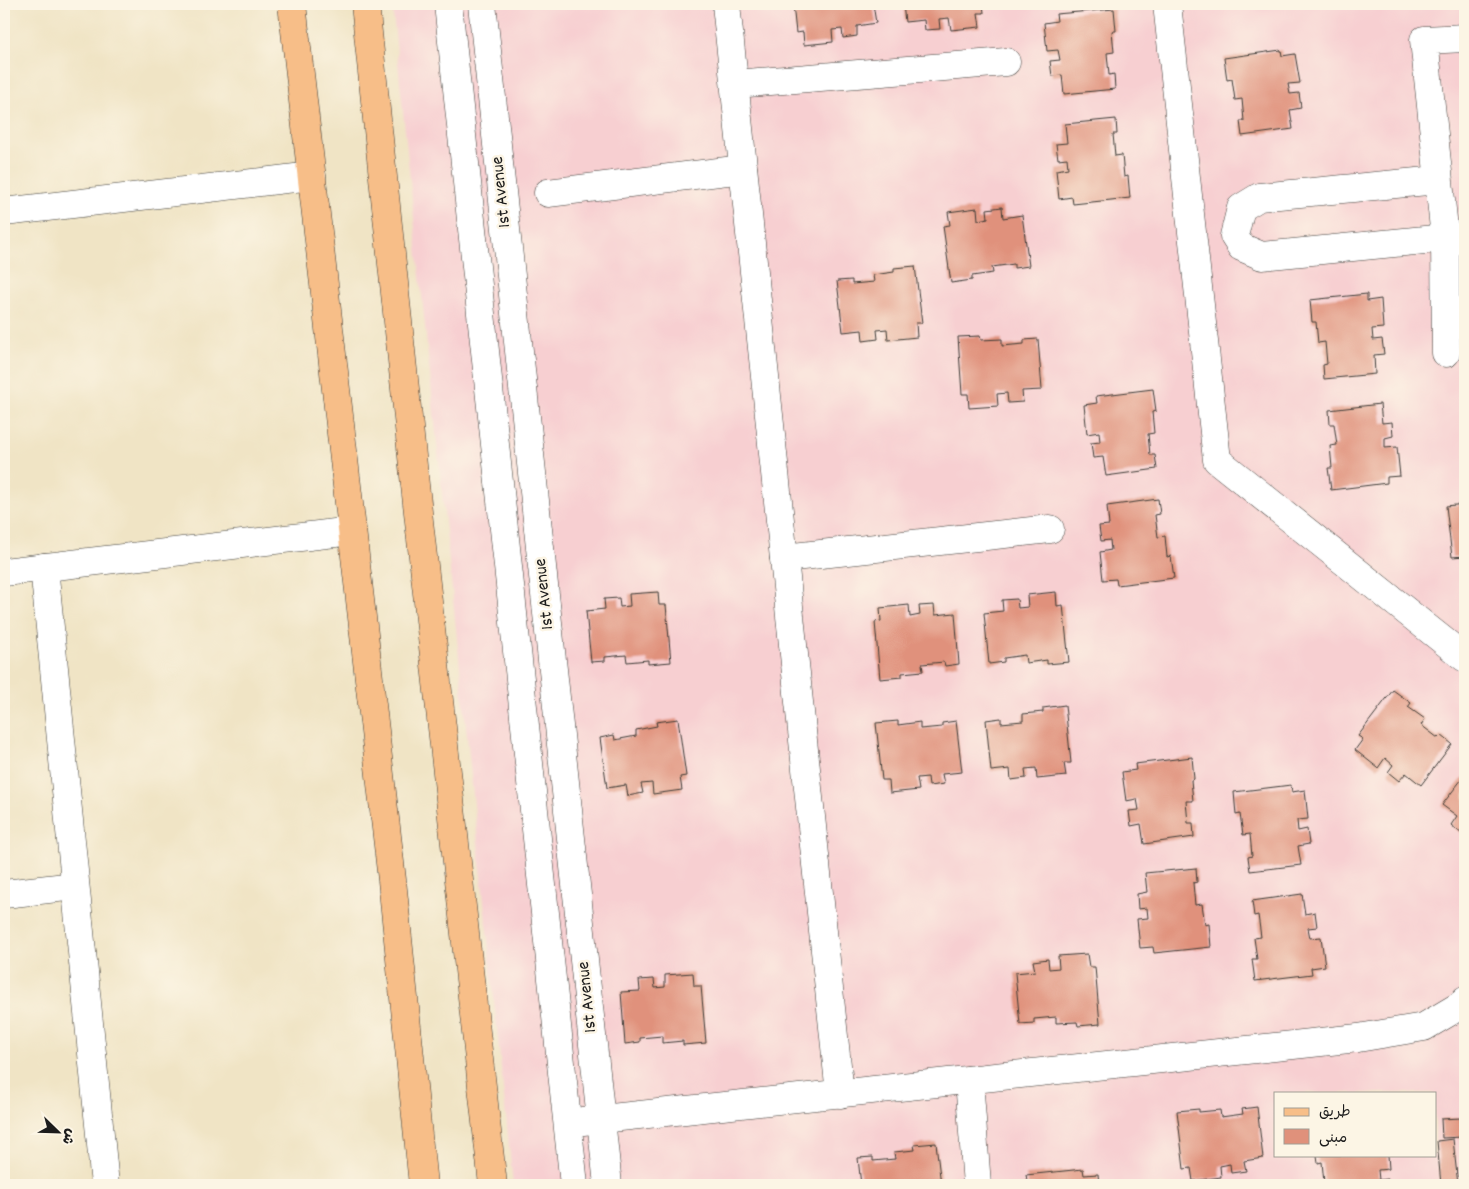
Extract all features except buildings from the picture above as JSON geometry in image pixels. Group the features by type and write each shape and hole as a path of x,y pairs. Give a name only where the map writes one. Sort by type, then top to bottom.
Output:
{"main road":[{"path":"292,4 424,1185"},
{"path":"365,4 416,495 493,1185"}],"street":[{"name":"1st Avenue","path":"448,4 574,1185"},
{"name":"1st Avenue","path":"482,4 608,1185"},
{"path":"726,4 840,1094"},
{"path":"1167,4 1217,460 1465,658"},
{"path":"1446,353 1455,237 1438,180 1424,40 1465,38"},
{"path":"734,84 1006,62"},
{"path":"548,193 744,169"},
{"path":"4,212 312,176"},
{"path":"1438,180 1259,197 1241,208 1234,236 1241,247 1262,256 1455,237"},
{"path":"784,558 1050,529"},
{"path":"4,572 352,531"},
{"path":"44,567 105,1185"},
{"path":"4,894 75,886"},
{"path":"567,1123 1358,1038 1424,1027 1461,1005 1465,1000"},
{"path":"968,1080 977,1185"}],"shaded area":[{"path":"392,4 1465,4 1465,1185 513,1185"}]}
